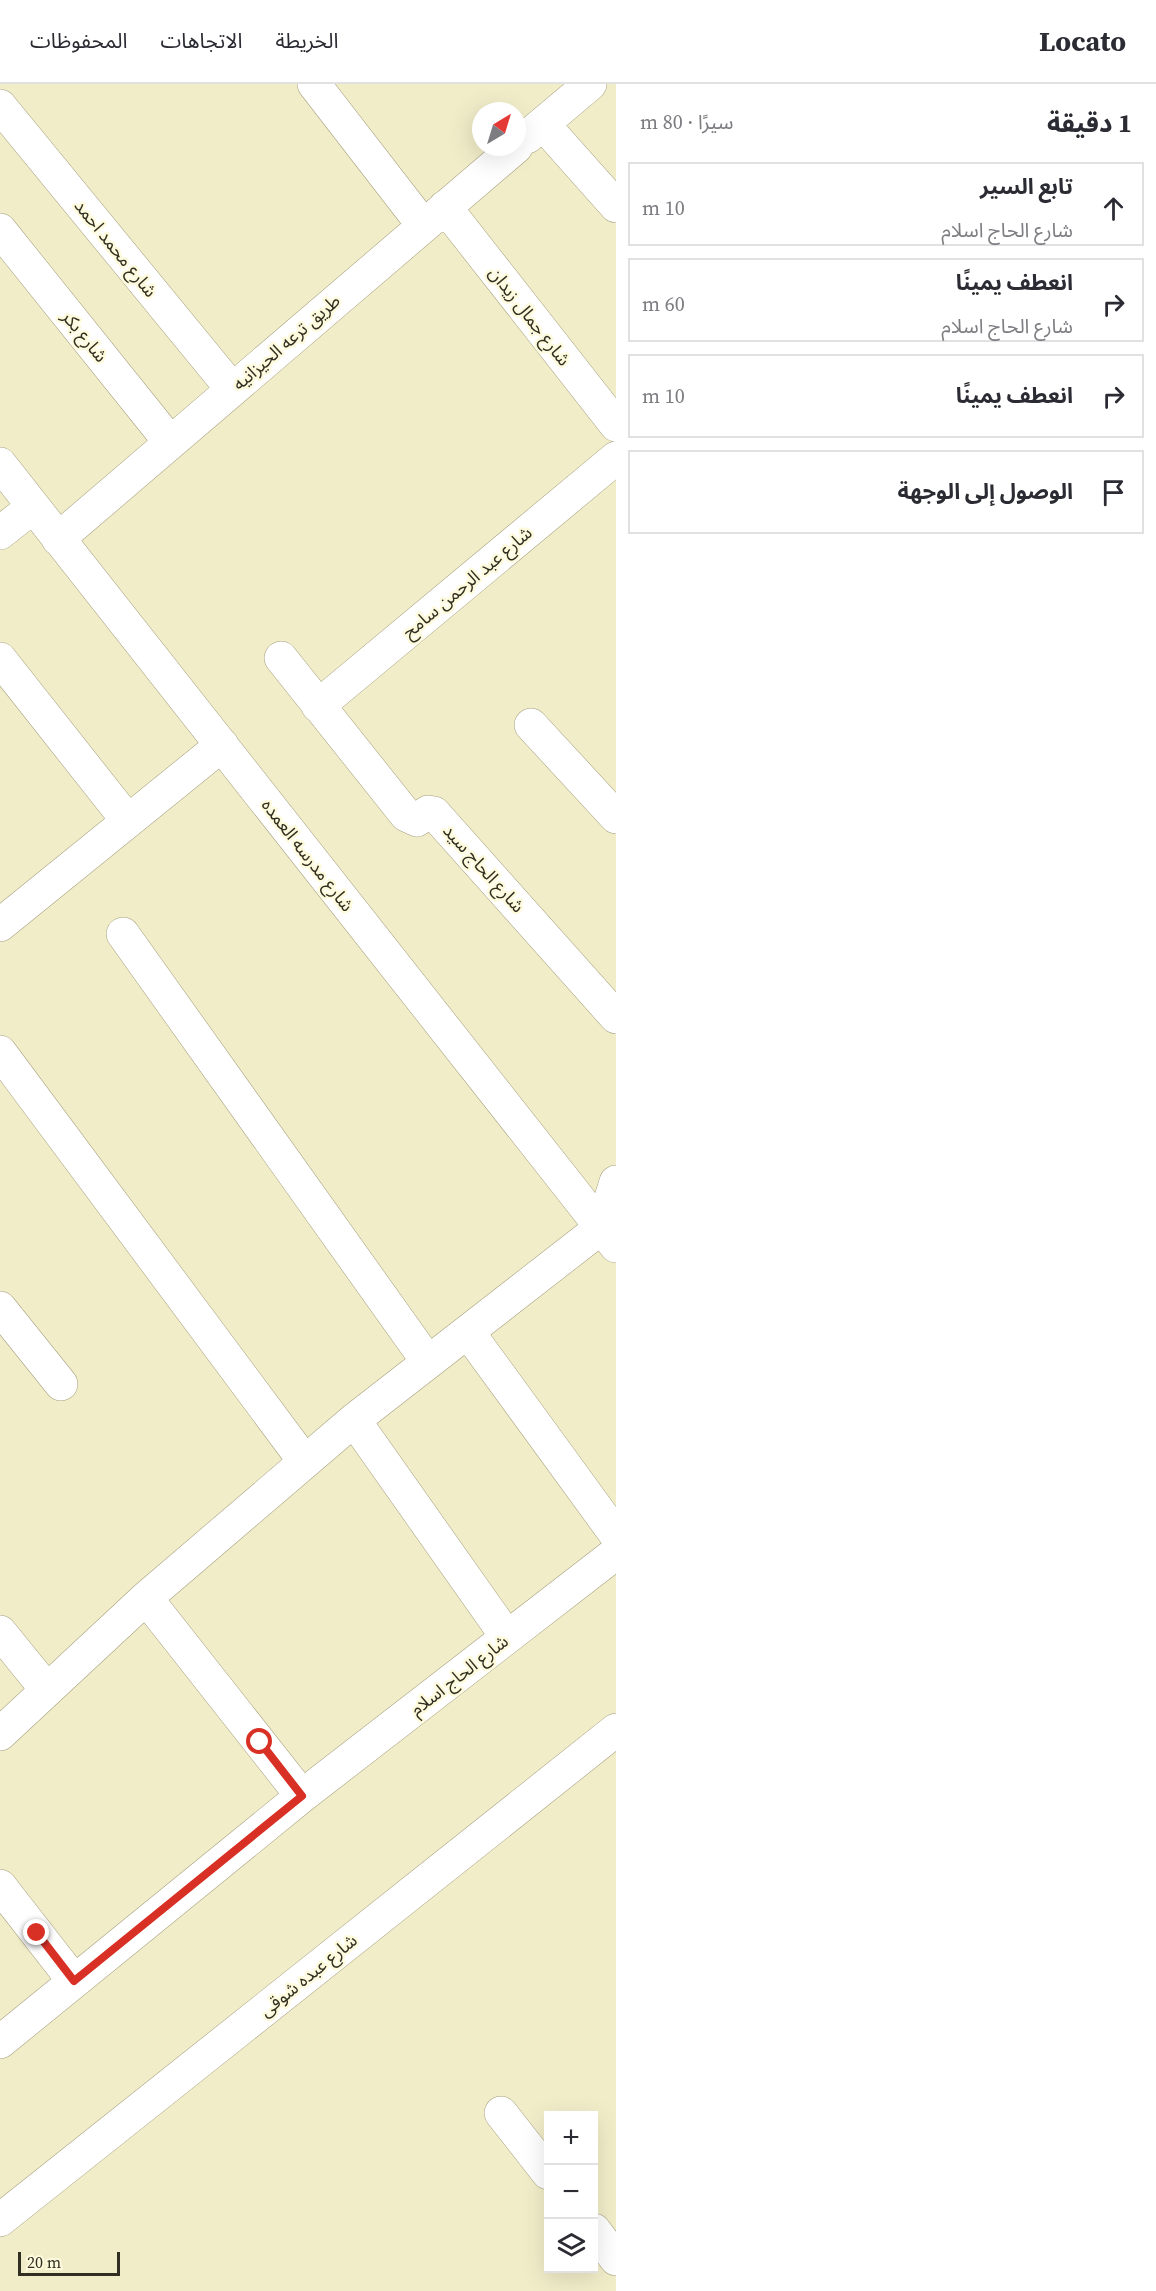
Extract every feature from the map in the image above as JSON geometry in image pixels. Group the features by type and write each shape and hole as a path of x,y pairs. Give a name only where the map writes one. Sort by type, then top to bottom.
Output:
{"street":[{"name":"شارع جمال زيدان","path":"314,84 434,216 616,425"},
{"name":"طريق ترعه الحيزانيه","path":"526,138 590,84"},
{"name":"شارع محمد احمد","path":"0,106 232,389"},
{"path":"543,124 616,206"},
{"name":"طريق ترعه الحيزانيه","path":"58,539 504,156"},
{"name":"شارع بكر","path":"0,230 170,442"},
{"name":"شارع عبد الرحمن سامح","path":"318,706 616,458"},
{"name":"شارع مدرسه العمده","path":"0,464 609,1237"},
{"path":"0,533 33,507"},
{"name":"شارع الحاج سيد","path":"281,658 406,815 417,820 428,812 434,813 616,1017"},
{"path":"0,659 129,821"},
{"path":"531,725 616,817"},
{"path":"0,925 222,745"},
{"path":"123,934 428,1362"},
{"path":"0,1052 305,1462"},
{"path":"0,1734 146,1598 354,1420 468,1332 609,1237 616,1182"},
{"path":"0,1308 61,1384"},
{"path":"468,1332 616,1535"},
{"path":"354,1420 507,1637"},
{"name":"شارع الحاج اسلام","path":"0,2042 302,1796 616,1553"},
{"path":"146,1598 302,1796"},
{"path":"0,1632 47,1690"},
{"name":"شارع عبده شوقى","path":"0,2220 616,1730"},
{"path":"0,1886 74,1981"},
{"path":"501,2113 544,2167"},
{"path":"598,2235 616,2259"}],"route":[{"path":"37,1933 74,1981 302,1796 260,1742"}]}
